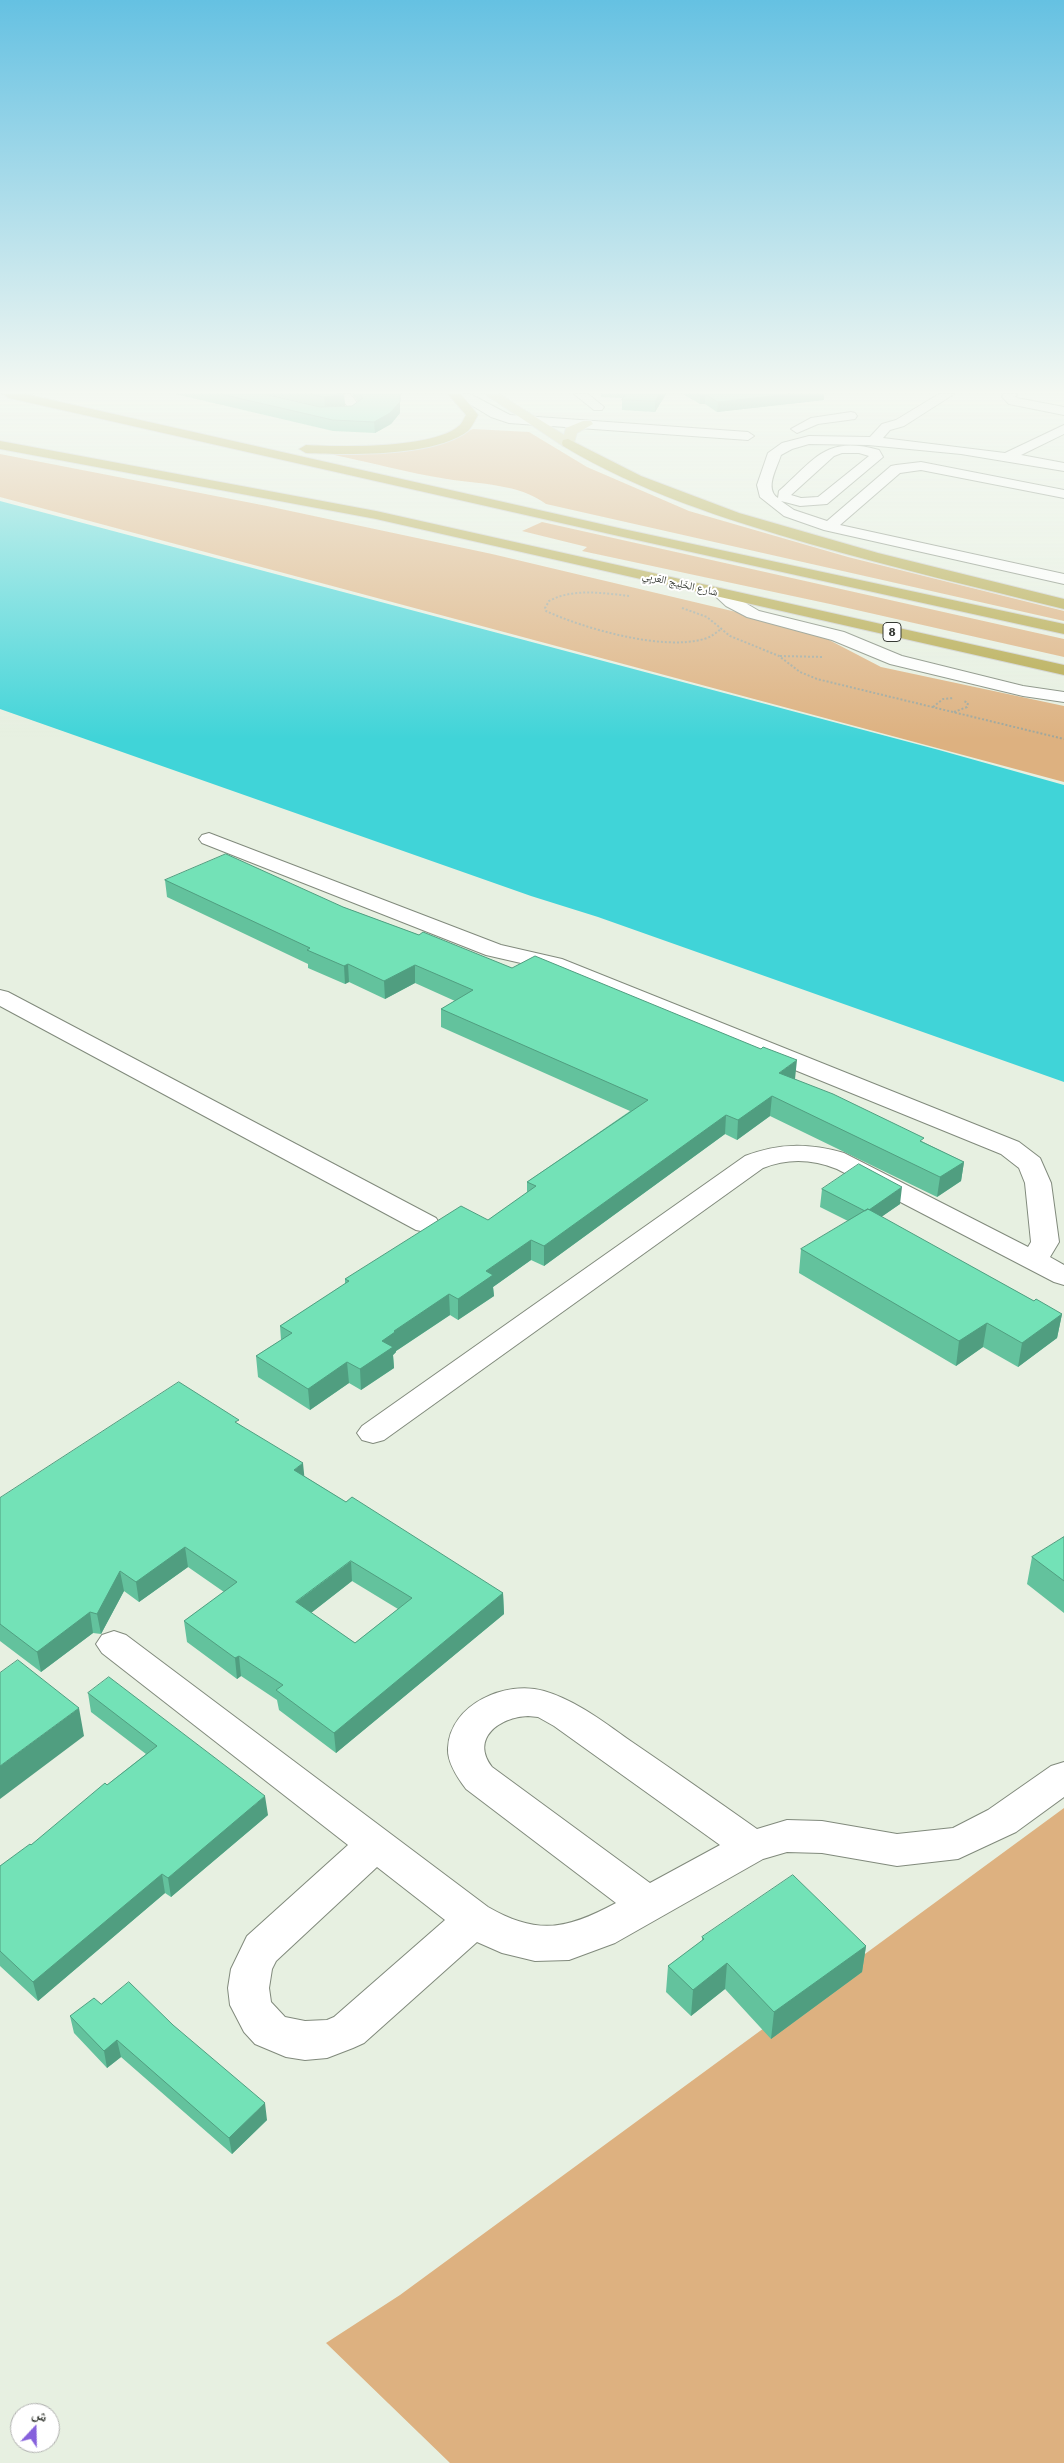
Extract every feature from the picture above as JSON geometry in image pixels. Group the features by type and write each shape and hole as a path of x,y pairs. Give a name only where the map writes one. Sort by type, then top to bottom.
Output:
{"highway":[{"name":"شارع الخَلِيج العَربِي","path":"343,509 1064,670"},
{"path":"352,509 376,515"},
{"path":"521,509 1064,630"},
{"path":"712,509 901,565 1064,604"}],"street":[{"path":"782,509 790,514 829,527 1064,579"},
{"path":"829,527 850,509"},
{"path":"720,593 732,604 759,616 838,636 896,660 1023,691 1064,697"},
{"path":"208,839 494,950 554,964 1010,1148 1031,1164 1038,1183 1045,1242 1038,1254 1031,1259"},
{"path":"0,997 426,1224"},
{"path":"373,1433 754,1162 781,1152 815,1153 846,1163 1064,1276"},
{"path":"114,1644 474,1919 502,1936 536,1943 569,1942 601,1932 752,1846 787,1836 822,1837 897,1850 958,1844 1002,1821 1064,1777"},
{"path":"648,1904 479,1778 468,1763 466,1744 472,1727 485,1714 505,1704 527,1702 548,1705 567,1716 752,1846"},
{"path":"375,1844 261,1949 251,1965 247,1982 248,2000 256,2017 270,2030 287,2038 308,2041 329,2039 349,2030 474,1919"}],"path":[{"path":"631,596 562,594 547,601 544,608 552,614 570,620 661,641 684,642 704,639 721,629"},
{"path":"678,607 707,617 736,640 779,656 800,672 817,679 1064,738"},
{"path":"932,707 943,699 957,698"},
{"path":"954,712 969,705 962,700"}],"shaded area":[{"path":"45,509 281,509 492,554 808,629 881,667 1064,706 1064,782"},
{"path":"568,509 684,509 848,557 1064,611 1064,621"},
{"path":"542,522 1064,639 1064,657 830,604 582,551 587,547 522,531"},
{"path":"1064,1808 1064,2463 450,2463 326,2343 400,2295"}],"water":[{"path":"0,509 30,509 939,750 1064,785 1064,1082 598,917 531,896 0,709"}],"building":[{"path":"226,854 343,907 419,935 423,932 512,968 535,956 761,1049 763,1047 797,1060 779,1073 833,1094 924,1138 920,1141 964,1162 940,1177 772,1096 738,1120 726,1115 544,1246 531,1240 486,1271 493,1275 458,1299 449,1294 382,1341 393,1347 360,1369 347,1362 308,1389 256,1356 292,1333 280,1326 349,1281 345,1279 461,1206 488,1220 536,1186 527,1182 648,1100 441,1009 473,990 415,965 384,981 348,964 344,966 307,950 310,948 165,880"},
{"path":"859,1164 902,1187 865,1211 822,1189"},
{"path":"868,1209 1034,1301 1036,1299 1062,1314 1022,1343 987,1323 959,1341 801,1249"},
{"path":"179,1382 239,1420 235,1422 303,1463 294,1470 346,1502 352,1497 503,1593 334,1733 276,1690 283,1685 239,1656 235,1658 184,1621 237,1582 185,1547 136,1582 120,1571 97,1614 90,1612 37,1652 0,1624 0,1498","holes":["351,1561 412,1598 355,1643 296,1602"]},
{"path":"1064,1537 1064,1581 1032,1557"},
{"path":"18,1660 79,1708 0,1766 0,1673"},
{"path":"109,1677 265,1796 168,1878 162,1874 33,1982 0,1951 0,1866 31,1845 105,1783 107,1785 157,1746 88,1693"},
{"path":"793,1875 866,1946 774,2012 727,1963 693,1990 668,1966 704,1939 702,1937"},
{"path":"129,1982 173,2025 265,2103 229,2138 117,2040 104,2051 70,2016 94,1998 101,2004"}]}
